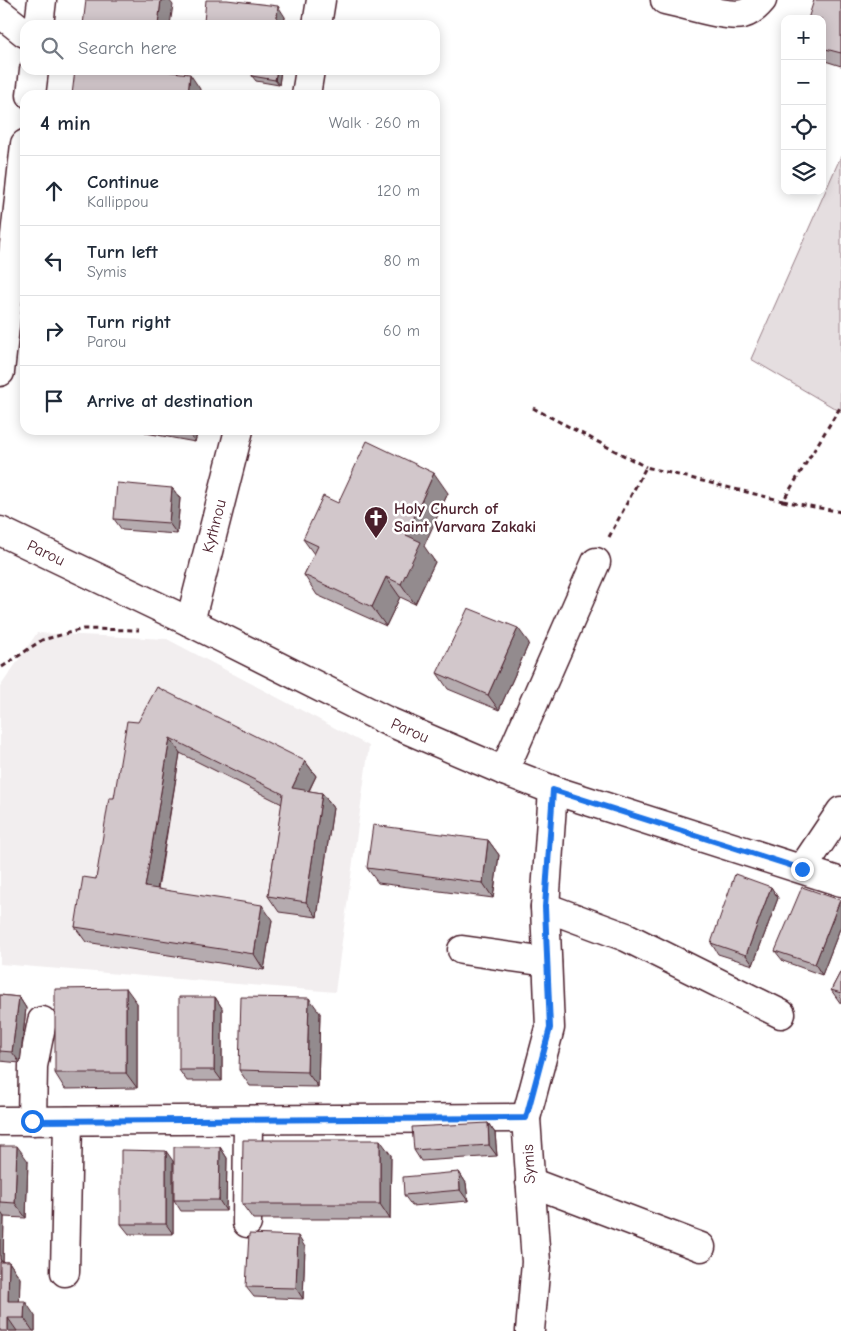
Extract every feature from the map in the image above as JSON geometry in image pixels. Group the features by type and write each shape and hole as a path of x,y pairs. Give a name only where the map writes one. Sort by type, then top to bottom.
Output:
{"street":[{"path":"40,20 42,0"},
{"path":"318,20 321,0"},
{"path":"665,0 728,14 743,14 756,7 762,0"},
{"path":"0,14 20,29"},
{"path":"32,90 33,75"},
{"path":"307,90 309,75"},
{"path":"0,372 4,303 20,182"},
{"name":"Kythnou","path":"190,622 238,435"},
{"name":"Parou","path":"0,531 190,622 385,720 504,772 553,790 841,882"},
{"path":"504,772 596,562"},
{"name":"Symis","path":"530,1331 536,1262 526,1118 550,1028 545,907 553,790"},
{"path":"802,869 841,811"},
{"path":"545,907 626,937 782,1014"},
{"path":"462,950 547,962"},
{"path":"32,1121 33,1066 42,1021"},
{"path":"0,1121 526,1118"},
{"path":"247,1223 248,1120"},
{"path":"65,1272 68,1121"},
{"path":"530,1182 701,1247"}],"path":[{"path":"783,501 841,406"},
{"path":"533,408 646,467 783,501 841,512"},
{"path":"596,562 646,467"},
{"path":"2,667 42,640 83,629 148,631"}],"shaded area":[{"path":"841,156 841,412 751,359 824,195 826,195 826,190"},
{"path":"37,633 167,639 369,746 335,992 0,964 0,687"}],"building":[{"path":"86,0 161,0 159,20 84,20"},
{"path":"206,0 227,0 278,6 277,20 204,20"},
{"path":"814,0 841,0 841,53 826,49 826,15 809,15"},
{"path":"74,75 190,75 188,90 73,90"},
{"path":"252,75 276,75 275,80"},
{"name":"Holy Church of Saint Varvara Zakaki","path":"367,441 434,473 406,535 421,542 401,584 386,577 372,607 304,575 318,546 303,539 323,496 338,503"},
{"path":"117,483 172,488 169,523 114,519"},
{"path":"468,608 518,628 488,695 437,673"},
{"path":"157,687 305,761 292,788 322,793 306,902 268,896 283,794 170,738 145,887 262,905 254,954 75,927 83,877 96,879 109,798 114,798 127,721 138,722"},
{"path":"373,825 488,840 483,883 367,868"},
{"path":"735,874 771,887 746,955 711,943"},
{"path":"802,887 840,900 815,964 775,951"},
{"path":"841,971 841,993 831,990"},
{"path":"126,988 126,1073 55,1073 55,989"},
{"path":"0,995 19,997 12,1052 0,1051"},
{"path":"179,997 215,997 214,1070 179,1070"},
{"path":"241,997 309,998 307,1072 239,1070"},
{"path":"488,1123 489,1145 414,1150 412,1127"},
{"path":"243,1140 380,1140 380,1204 242,1204"},
{"path":"0,1146 17,1146 15,1203 0,1202"},
{"path":"174,1147 220,1147 219,1200 174,1200"},
{"path":"121,1150 166,1151 166,1224 121,1224"},
{"path":"459,1172 460,1190 404,1195 403,1177"},
{"path":"249,1234 298,1236 296,1288 246,1287"},
{"path":"0,1262 9,1262 8,1301 25,1301 24,1318 8,1318 8,1331 0,1331"}],"place":[{"name":"Holy Church of Saint Varvara Zakaki","path":"376,539"}],"route":[{"path":"32,1121 526,1118 550,1028 545,907 553,790 802,869"}]}
